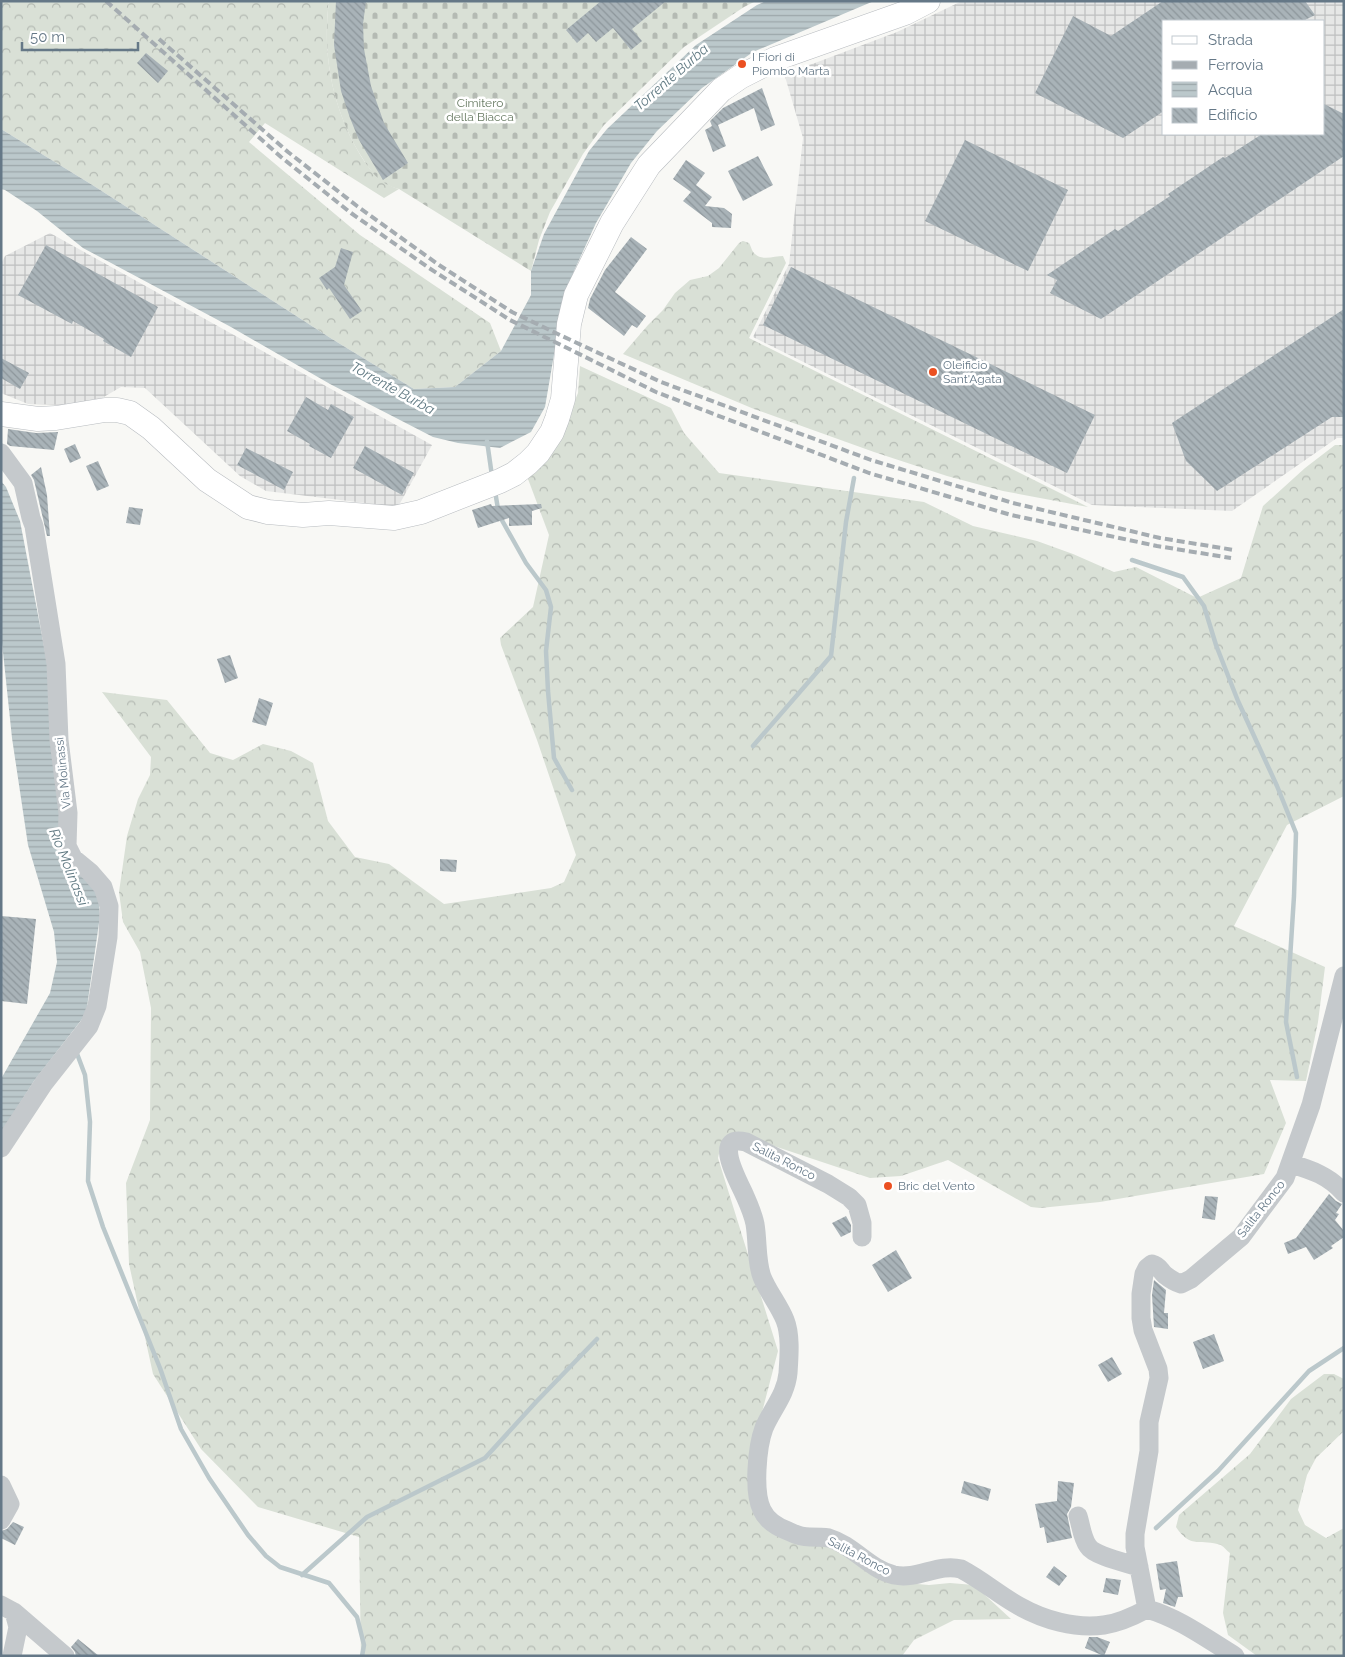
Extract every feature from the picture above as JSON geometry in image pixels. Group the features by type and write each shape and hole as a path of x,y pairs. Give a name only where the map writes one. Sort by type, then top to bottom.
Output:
{"main road":[{"path":"1,414 56,418 105,410 130,413 151,428 207,480 248,507 268,512 303,515 330,513 394,518 421,512 500,481 514,474 528,463 552,432 563,398 570,324 576,295 612,223 649,165 721,90 740,77 775,59 905,13 928,1"}],"street":[{"name":"Via Molinassi","path":"1,452 23,483 34,526 56,664 59,740 68,813 67,846 73,858 90,872 103,887 109,906 108,937 102,978 97,1006 89,1026 44,1083 1,1148"},
{"name":"Salita Ronco","path":"862,1237 862,1223 857,1205 848,1197 828,1184 746,1142 738,1141 729,1148 729,1159 732,1169 754,1216 760,1270 787,1330 788,1373 786,1386 764,1429 759,1452 758,1494 765,1516 790,1532 808,1537 829,1538 881,1571 895,1575 909,1576 944,1567 961,1569 1020,1606 1060,1623 1105,1625 1133,1617 1147,1609 1135,1534 1149,1451 1149,1422 1159,1373 1143,1330 1141,1318 1141,1294 1144,1274 1152,1264 1158,1265 1166,1276 1178,1283 1181,1284 1192,1279 1241,1237 1286,1178 1310,1105 1344,976"},
{"path":"1291,1164 1341,1182"},
{"path":"1,1485 10,1504 1,1520"},
{"path":"1078,1516 1085,1540 1090,1549 1139,1567"},
{"path":"8,1608 18,1627 12,1656"},
{"path":"8,1608 64,1656"},
{"path":"1147,1609 1186,1626 1235,1656"}],"shaded area":[{"path":"962,1 1344,1 1344,438 1337,438 1232,511 1092,505 753,337 789,264 803,138 784,73 897,32"},
{"path":"50,233 432,445 398,507 266,491 240,476 145,388 121,387 102,398 65,405 28,404 1,393 1,264 5,256"}],"green space":[{"path":"1,1 329,1 327,20 328,59 331,78 342,115 358,151 370,169 380,179 399,189 384,198 265,123 249,142 360,235 490,323 501,351 455,387 414,389 1,129"},
{"name":"Cimitero della Biacca","path":"329,1 756,1 684,47 604,125 583,154 550,212 539,240 531,271 399,189 380,180 370,170 349,134 331,79 327,40"},
{"path":"743,241 749,243 753,252 758,256 765,258 783,256 786,263 749,338 1088,507 1003,491 947,476 874,452 754,409 623,354 663,310 675,293 690,280 708,276 719,268 739,243"},
{"path":"580,366 671,408 684,433 719,473 924,502 973,526 1037,541 1114,572 1136,567 1197,598 1241,578 1263,506 1305,468 1335,445 1344,445 1344,796 1287,825 1234,926 1325,967 1318,1022 1306,1081 1270,1080 1286,1123 1264,1174 1100,1202 1040,1208 1031,1207 948,1160 901,1176 870,1178 741,1135 720,1149 718,1158 778,1351 750,1458 756,1514 838,1548 894,1582 929,1585 950,1583 974,1585 1011,1619 954,1620 914,1640 902,1656 361,1656 359,1537 258,1507 201,1449 153,1374 129,1264 126,1183 150,1120 151,1008 140,952 123,922 119,892 127,836 138,799 150,775 151,757 102,692 167,700 210,753 233,760 263,744 291,751 313,763 328,821 355,857 389,864 444,904 551,888 564,882 576,855 500,638 533,607 549,535 528,479 556,445 578,393"},
{"path":"1324,1374 1334,1374 1344,1379 1344,1431 1316,1458 1307,1475 1298,1510 1305,1525 1326,1538 1344,1528 1344,1656 1257,1656 1228,1635 1223,1613 1230,1553 1221,1545 1187,1539 1176,1527 1179,1515 1250,1454 1291,1399"}],"water":[{"name":"Torrente Burba","path":"766,1 874,1 753,52 702,88 657,131 631,163 596,223 574,271 561,314 545,407 531,432 500,448 458,443 433,437 330,384 231,327 83,248 37,211 1,189 1,129 414,389 455,387 501,351 531,295 531,271 544,234 589,151 607,129 696,45"},
{"name":"Rio Molinassi","path":"1,481 6,487 20,521 48,667 52,753 84,877 98,892 100,916 86,1014 34,1081 1,1133 1,1079 50,993 57,962 54,932 28,845 12,738 1,633"}],"building":[{"path":"336,1 366,1 363,24 364,49 371,86 384,123 408,163 383,180 359,140 341,91 334,45"},
{"path":"601,1 666,1 632,29 642,41 631,50 613,28 596,42 588,33 577,43 566,30"},
{"path":"1163,1 1305,1 1315,15 1305,20 1162,20 1162,112 1123,138 1035,93 1073,16 1111,36"},
{"path":"146,53 168,71 158,83 137,63"},
{"path":"762,88 775,125 761,131 754,108 718,125 726,146 713,152 705,130 712,126 710,121 723,108"},
{"path":"1325,104 1344,114 1344,156 1101,319 1050,293 1057,280 1047,275 1115,229 1118,231 1170,196 1168,194 1223,157 1225,158 1260,135 1325,135"},
{"path":"965,140 1068,190 1028,271 925,221"},
{"path":"758,156 773,185 743,201 728,171"},
{"path":"686,160 705,173 696,185 712,197 705,206 724,208 732,214 731,228 712,227 712,223 683,201 691,192 673,179"},
{"path":"631,237 647,249 615,292 646,316 637,328 632,325 624,336 588,308 590,299 605,270"},
{"path":"46,245 158,307 131,357 73,321 72,324 18,295"},
{"path":"341,248 353,252 344,285 362,311 350,319 329,288 327,290 319,278 335,267"},
{"name":"Oleificio Sant'Agata","path":"791,267 1095,415 1067,473 763,325"},
{"path":"1344,309 1344,417 1332,417 1217,491 1186,461 1172,423"},
{"path":"1,358 29,373 20,389 1,378"},
{"path":"306,397 328,410 331,404 354,417 331,458 287,431"},
{"path":"8,429 36,433 58,432 54,450 10,446 7,444"},
{"path":"75,444 81,458 70,463 64,449"},
{"path":"365,446 414,473 402,495 353,468"},
{"path":"246,448 293,472 284,490 237,465"},
{"path":"98,461 109,486 97,491 86,466"},
{"path":"41,467 47,495 50,536 47,536 34,480 31,475"},
{"path":"491,504 492,506 541,504 542,508 532,511 532,525 509,526 509,518 478,528 472,510"},
{"path":"129,507 143,509 140,525 126,523"},
{"path":"230,655 238,678 225,683 217,659"},
{"path":"259,698 273,703 266,726 252,722"},
{"path":"440,859 457,860 456,872 440,871"},
{"path":"1,916 36,919 27,1004 1,1001"},
{"path":"1329,1194 1342,1204 1336,1213 1339,1214 1335,1220 1344,1231 1344,1237 1331,1246 1333,1248 1314,1260 1306,1247 1288,1254 1284,1243 1296,1238"},
{"path":"1205,1196 1218,1197 1215,1220 1202,1218"},
{"path":"846,1216 851,1225 851,1232 841,1237 832,1223"},
{"path":"896,1250 912,1278 888,1292 872,1265"},
{"path":"1154,1280 1166,1290 1164,1313 1168,1313 1168,1329 1154,1327 1152,1295"},
{"path":"1214,1334 1224,1361 1203,1369 1193,1342"},
{"path":"1112,1357 1122,1374 1108,1382 1098,1365"},
{"path":"964,1481 991,1489 988,1501 961,1493"},
{"path":"1058,1481 1074,1483 1071,1507 1067,1514 1072,1538 1047,1543 1044,1527 1040,1528 1035,1504 1057,1501"},
{"path":"13,1522 24,1527 15,1545 1,1538 1,1531 7,1529"},
{"path":"1177,1561 1183,1597 1178,1597 1175,1607 1163,1603 1166,1589 1160,1590 1156,1564"},
{"path":"1054,1566 1067,1576 1059,1586 1046,1577"},
{"path":"1106,1578 1121,1580 1118,1595 1103,1592"},
{"path":"1089,1637 1097,1637 1110,1642 1104,1656 1085,1648"},
{"path":"78,1639 99,1656 76,1656 71,1647"}],"waterway":[{"path":"487,441 492,476"},
{"path":"753,746 831,656 846,522 854,478"},
{"path":"495,491 499,515 526,563 546,590 551,607 546,651 554,758 572,790"},
{"path":"1132,560 1183,577 1204,606 1216,645 1238,701 1277,786 1296,833 1286,1022 1297,1077"},
{"path":"76,1051 85,1075 90,1122 88,1181 103,1227 160,1368 181,1429 209,1478 248,1535 266,1556 280,1567 329,1583 357,1617 364,1645 362,1656"},
{"path":"302,1575 367,1517 485,1458 597,1339"},
{"path":"1156,1528 1218,1471 1309,1371 1344,1348"}],"railway":[{"path":"106,1 281,157 351,213 429,268 510,320 656,392 869,473 1011,515 1157,546 1231,558"},
{"path":"159,39 288,152 357,206 439,265 512,312 562,336 661,382 871,460 1013,503 1160,538 1234,550"}],"place":[{"name":"I Fiori di Piombo Marta","path":"742,64"},
{"name":"Oleificio Sant'Agata","path":"933,372"},
{"name":"Bric del Vento","path":"888,1186"}]}
